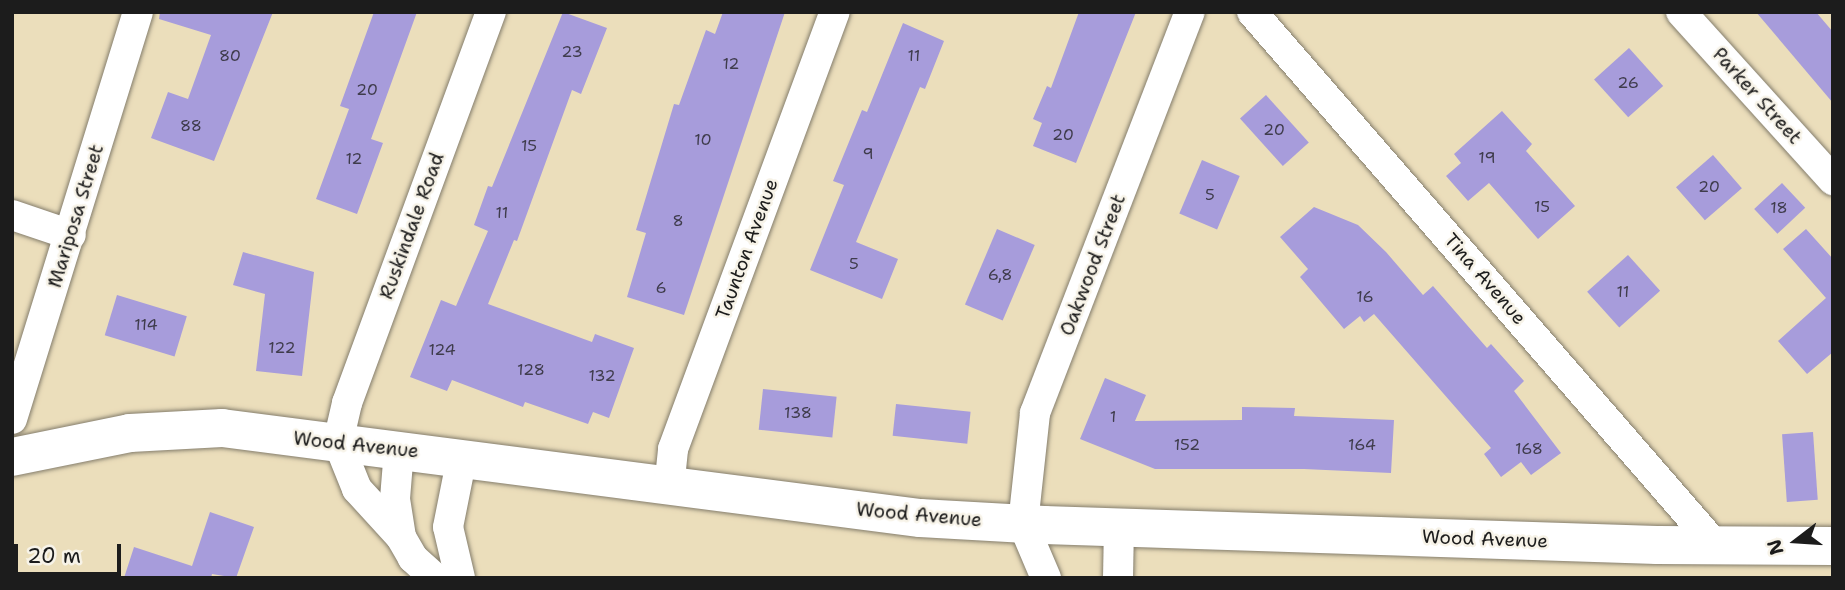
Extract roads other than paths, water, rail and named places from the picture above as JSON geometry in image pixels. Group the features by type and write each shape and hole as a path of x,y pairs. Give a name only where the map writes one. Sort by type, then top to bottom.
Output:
{"main road":[{"name":"Wood Avenue","path":"12,457 130,433 222,428 462,457 669,488 920,518 1119,528 1716,546 1833,546"}],"street":[{"name":"Mariposa Street","path":"12,419 138,12"},
{"name":"Ruskindale Road","path":"338,442 347,403 491,12"},
{"name":"Taunton Avenue","path":"669,488 673,449 835,12"},
{"name":"Oakwood Street","path":"1023,524 1035,413 1190,12"},
{"name":"Tina Avenue","path":"1252,12 1716,546"},
{"name":"Parker Street","path":"1681,12 1833,180"},
{"path":"12,215 71,235"},
{"path":"338,442 357,489 401,537 413,558 435,578"},
{"path":"399,450 396,499 401,537"},
{"path":"460,578 447,527 462,457"},
{"path":"1023,524 1046,578"},
{"path":"1118,578 1119,528"}]}
